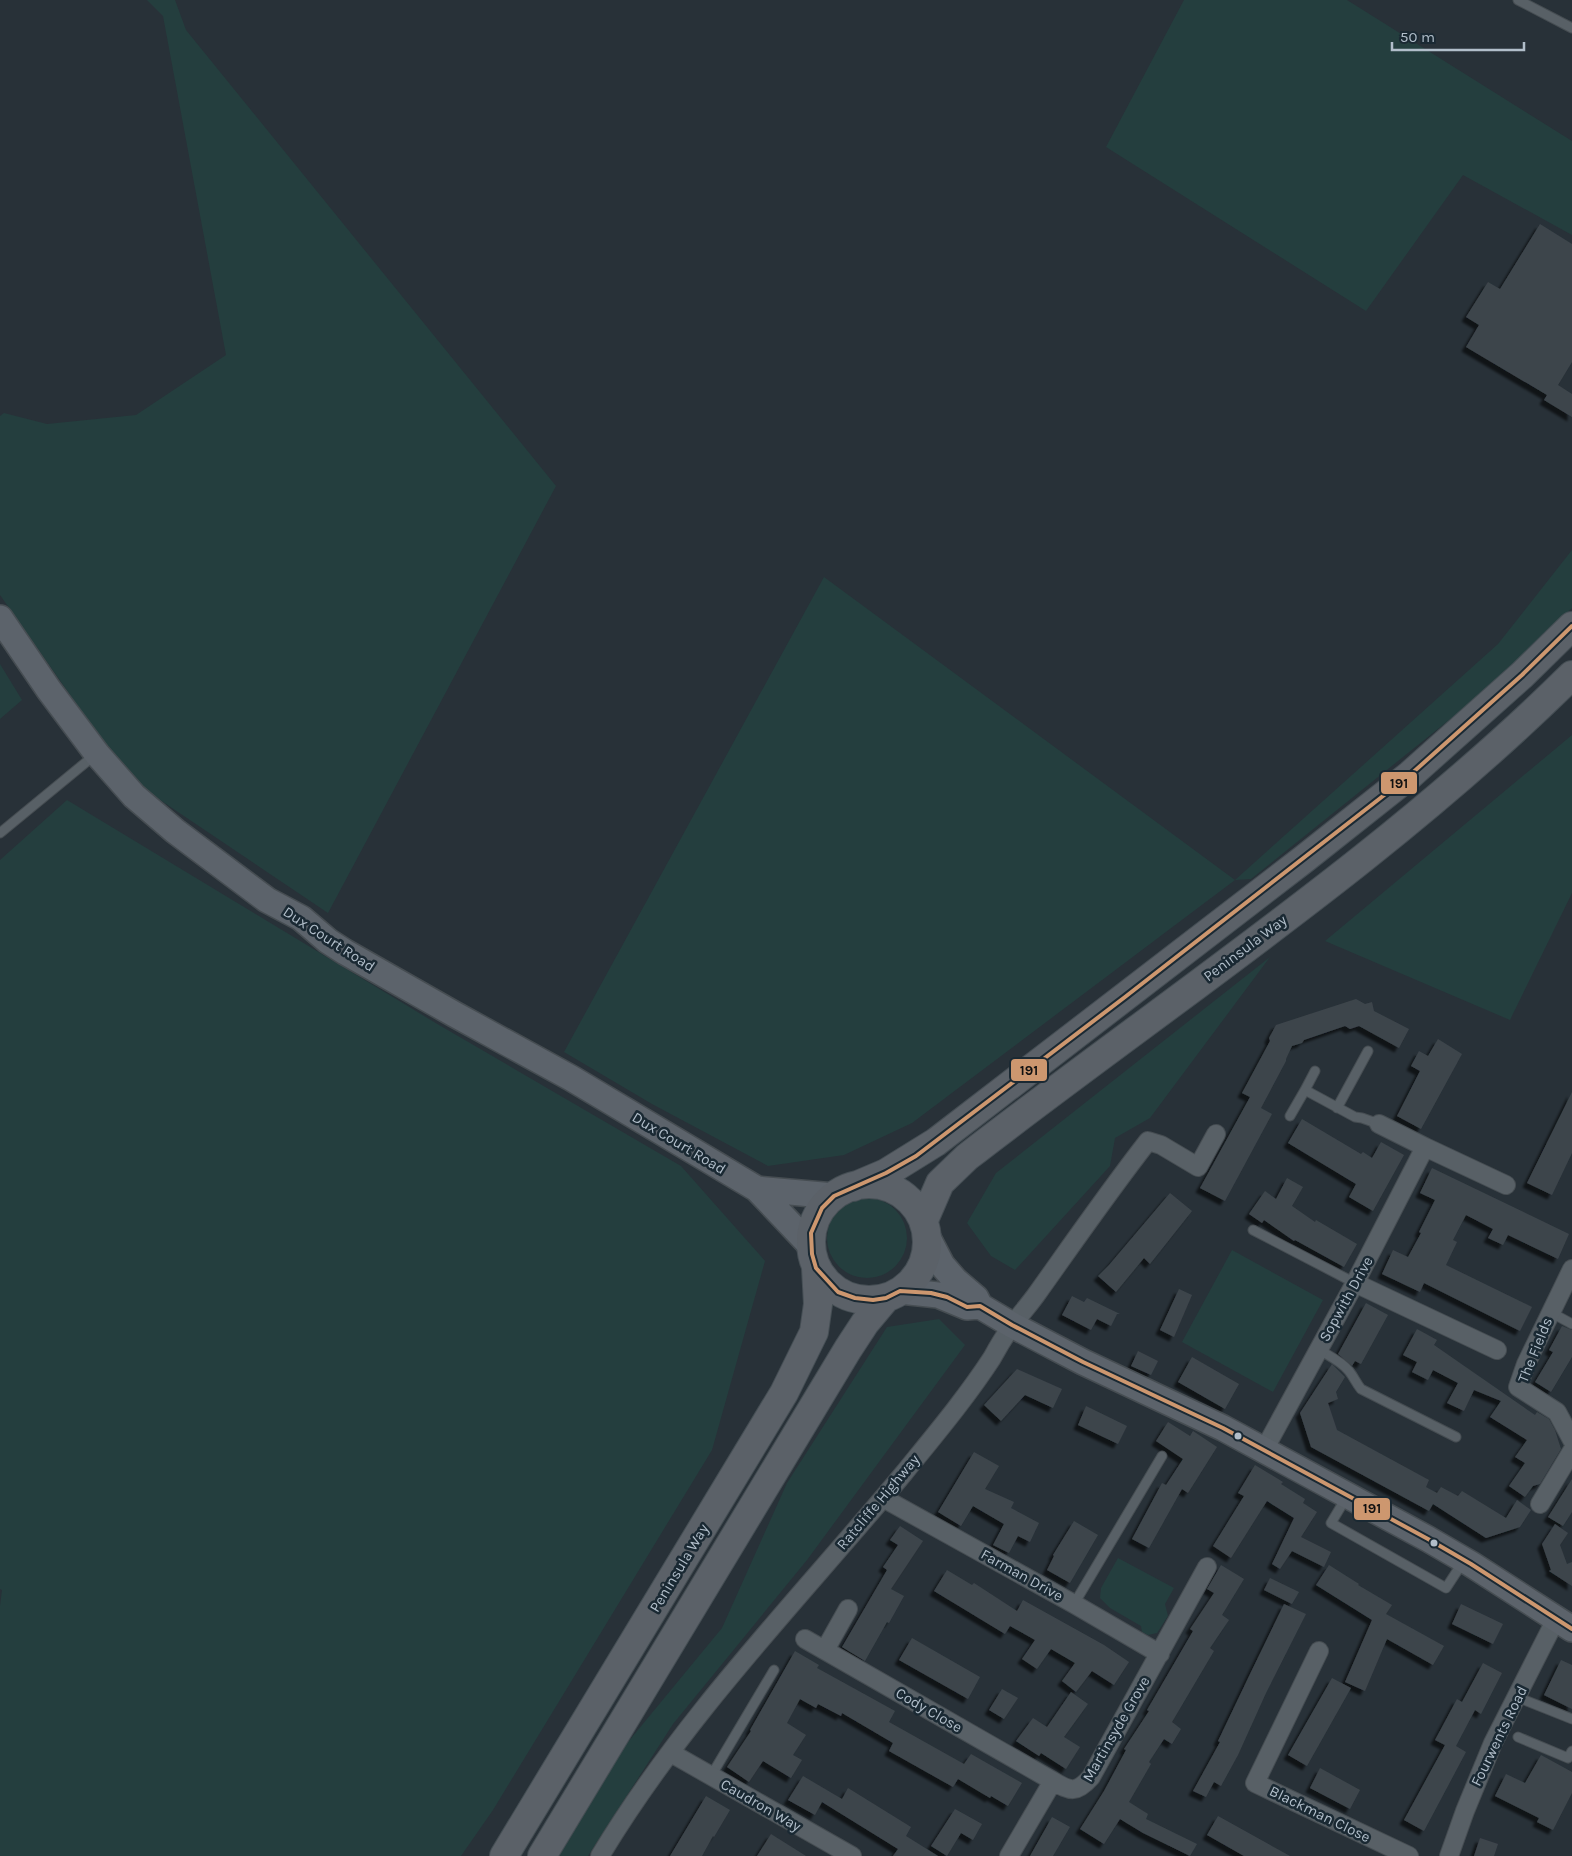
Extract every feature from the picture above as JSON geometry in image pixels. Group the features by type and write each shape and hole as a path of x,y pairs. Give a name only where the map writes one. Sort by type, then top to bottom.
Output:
{"main road":[{"path":"843,1191 883,1186 900,1192 913,1204 926,1228 926,1254 919,1270 912,1281 893,1295 873,1300 855,1298 838,1292 828,1283 814,1257 814,1223 822,1208 843,1191 886,1173 936,1142 1304,859 1410,774 1522,675 1572,626"},
{"name":"Peninsula Way","path":"926,1228 940,1183 967,1157 1352,867 1453,783 1550,697 1572,675"},
{"name":"Peninsula Way","path":"504,1856 784,1394 814,1332 818,1304 814,1257"},
{"name":"Peninsula Way","path":"542,1856 848,1349 865,1323 893,1295"}],"street":[{"name":"Dux Court Road","path":"0,618 96,754 134,796 174,831 267,900 301,918 345,952 571,1078 757,1189 814,1257"},
{"path":"1379,1124 1506,1185"},
{"name":"Ratcliffe Highway","path":"600,1856 671,1753 776,1622 883,1498 963,1397 1012,1325 1034,1298 1100,1203 1148,1141 1161,1145 1198,1167 1216,1134"},
{"name":"Sopwith Drive","path":"1264,1450 1355,1283 1425,1147"},
{"name":"Dux Court Road","path":"757,1189 843,1191"},
{"path":"926,1228 942,1266 976,1298 980,1306 1083,1362 1223,1428 1348,1495 1464,1560 1564,1624"},
{"name":"The Fields","path":"1572,1269 1526,1364 1518,1387 1558,1412 1572,1440"},
{"path":"1355,1283 1497,1350"},
{"path":"893,1295 938,1295 967,1307 980,1306"},
{"path":"1540,1504 1572,1451"},
{"name":"Farman Drive","path":"883,1498 1160,1654"},
{"name":"Martinsyde Grove","path":"1053,1781 1066,1789 1076,1790 1083,1786 1091,1777 1207,1567"},
{"path":"825,1650 848,1609"},
{"name":"Fourwents Road","path":"1449,1856 1493,1743 1517,1697 1564,1624"},
{"name":"Cody Close","path":"805,1639 1053,1781"},
{"name":"Blackman Close","path":"1319,1651 1255,1783 1408,1856"},
{"name":"Caudron Way","path":"671,1753 852,1856"},
{"path":"1009,1856 1053,1781"}],"lane":[{"path":"1518,0 1572,28"},
{"path":"0,833 96,754"},
{"path":"1336,1108 1368,1051"},
{"path":"1290,1116 1316,1071"},
{"path":"1305,1090 1355,1117 1379,1124"},
{"path":"1253,1230 1355,1283"},
{"path":"1550,1312 1572,1324"},
{"path":"1318,1349 1339,1361 1350,1372 1354,1382 1361,1389 1456,1437"},
{"path":"1074,1604 1162,1456"},
{"path":"1348,1495 1331,1523 1446,1588 1464,1560"},
{"path":"711,1776 774,1670"},
{"path":"1517,1697 1572,1719"},
{"path":"1518,1737 1568,1758 1572,1752"}],"green space":[{"path":"147,0 175,0 186,30 556,486 328,913 129,779 0,595 0,416 4,413 47,424 136,415 226,355 163,16"},
{"path":"1184,0 1347,0 1572,141 1572,235 1463,175 1366,311 1106,147"},
{"path":"1572,550 1572,608 1484,692 1251,879 1235,880 1498,644"},
{"path":"824,577 1235,880 912,1123 844,1155 768,1166 652,1104 564,1052"},
{"path":"0,664 22,700 0,719"},
{"path":"1572,735 1572,893 1510,1020 1325,941"},
{"path":"67,800 439,1025 681,1166 765,1261 712,1450 493,1810 461,1856 0,1856 0,1606 2,1590 0,1589 0,860"},
{"path":"1270,957 1150,1118 1115,1138 1110,1166 1015,1270 991,1256 967,1223 996,1173"},
{"path":"867,1198 882,1201 895,1210 904,1223 907,1238 904,1253 895,1266 882,1275 867,1278 852,1275 839,1266 830,1253 827,1238 830,1223 839,1210 852,1201"},
{"path":"1232,1250 1323,1300 1273,1392 1182,1342"},
{"path":"939,1319 965,1345 807,1560 673,1724 588,1856 558,1856 614,1759 722,1628 787,1483 887,1327"},
{"path":"1118,1558 1174,1588 1165,1604 1168,1616 1157,1633 1148,1635 1142,1632 1141,1626 1110,1608 1100,1598 1101,1588"}],"building":[{"path":"1540,224 1572,244 1572,362 1558,385 1572,394 1572,417 1544,400 1547,395 1466,347 1479,325 1466,317 1488,282 1500,289"},
{"path":"1356,999 1365,1004 1372,1002 1374,1011 1409,1029 1399,1048 1359,1026 1350,1029 1345,1026 1292,1046 1261,1108 1272,1114 1225,1201 1200,1188 1250,1097 1242,1093 1270,1041 1269,1038 1276,1025"},
{"path":"1438,1039 1462,1054 1421,1129 1397,1116 1420,1071 1411,1066 1419,1051 1428,1056"},
{"path":"1572,1092 1572,1153 1552,1195 1527,1183"},
{"path":"1302,1119 1361,1154 1363,1152 1372,1158 1381,1142 1404,1155 1373,1211 1349,1197 1356,1184 1288,1143"},
{"path":"1432,1168 1569,1234 1558,1259 1508,1235 1503,1245 1488,1238 1493,1229 1466,1215 1453,1240 1457,1242 1446,1265 1532,1307 1520,1331 1424,1283 1420,1292 1382,1274 1393,1250 1408,1257 1421,1233 1419,1232 1435,1200 1420,1193"},
{"path":"1287,1178 1303,1187 1292,1206 1315,1222 1316,1220 1357,1244 1344,1267 1294,1241 1264,1220 1262,1223 1249,1214 1265,1191 1276,1199"},
{"path":"1170,1193 1192,1211 1150,1264 1144,1258 1116,1292 1098,1276"},
{"path":"1179,1289 1192,1295 1174,1337 1160,1330"},
{"path":"1072,1296 1084,1302 1087,1298 1120,1314 1117,1314 1111,1326 1097,1319 1091,1330 1062,1315"},
{"path":"1366,1303 1388,1315 1361,1364 1355,1361 1352,1366 1338,1354"},
{"path":"1562,1326 1572,1330 1572,1357 1551,1392 1535,1382 1553,1352 1549,1350"},
{"path":"1417,1329 1437,1340 1434,1345 1535,1415 1537,1412 1549,1419 1561,1449 1540,1484 1533,1486 1525,1497 1509,1486 1525,1463 1515,1457 1527,1440 1490,1417 1501,1401 1474,1390 1464,1411 1447,1403 1458,1383 1433,1370 1428,1380 1412,1372 1417,1362 1403,1355"},
{"path":"1138,1351 1158,1361 1151,1375 1131,1366"},
{"path":"1192,1357 1239,1384 1225,1409 1178,1382"},
{"path":"1332,1364 1345,1377 1336,1392 1338,1399 1328,1403 1337,1430 1429,1480 1426,1487 1437,1493 1441,1487 1458,1496 1462,1491 1506,1518 1517,1500 1531,1510 1520,1527 1486,1538 1433,1504 1429,1511 1311,1447 1300,1413"},
{"path":"1017,1369 1062,1389 1053,1408 1025,1395 1001,1421 984,1405"},
{"path":"1086,1406 1127,1426 1118,1444 1078,1425"},
{"path":"1168,1422 1190,1436 1193,1431 1217,1447 1188,1493 1182,1489 1149,1548 1132,1539 1162,1483 1166,1485 1183,1459 1156,1441"},
{"path":"974,1452 999,1466 985,1489 1014,1502 1011,1508 1039,1523 1030,1542 1018,1536 1009,1553 993,1545 1004,1524 973,1506 961,1526 938,1512"},
{"path":"1255,1465 1283,1482 1281,1484 1305,1499 1303,1503 1317,1512 1301,1537 1331,1552 1324,1567 1292,1551 1280,1569 1272,1564 1294,1518 1267,1501 1231,1558 1213,1546 1244,1496 1238,1493"},
{"path":"1572,1479 1572,1512 1563,1526 1548,1517"},
{"path":"1074,1521 1098,1535 1070,1583 1047,1570 1053,1555"},
{"path":"1555,1524 1568,1533 1560,1545 1567,1564 1572,1562 1572,1586 1549,1571 1551,1570 1542,1544"},
{"path":"900,1526 923,1541 891,1589 904,1596 865,1661 842,1647 887,1570 883,1567 898,1545 890,1540"},
{"path":"1221,1565 1244,1579 1222,1615 1229,1620 1210,1648 1214,1651 1172,1722 1181,1729 1172,1744 1164,1739 1149,1762 1151,1764 1129,1802 1148,1814 1146,1819 1197,1844 1190,1856 1143,1833 1120,1819 1104,1844 1080,1829 1104,1791 1126,1750 1124,1749 1149,1711 1147,1710 1193,1631 1190,1629 1214,1593 1207,1589"},
{"path":"1329,1565 1392,1605 1386,1614 1444,1646 1433,1665 1387,1639 1365,1691 1345,1682 1372,1620 1316,1585"},
{"path":"947,1570 972,1585 974,1583 1017,1611 1023,1600 1104,1645 1129,1662 1114,1685 1092,1671 1076,1692 1062,1681 1075,1663 1051,1649 1037,1669 1022,1659 1035,1640 1010,1626 1005,1634 934,1591"},
{"path":"1270,1578 1299,1592 1292,1604 1264,1590"},
{"path":"1284,1604 1306,1614 1266,1693 1238,1755 1221,1786 1214,1782 1206,1797 1193,1791 1220,1742 1218,1741"},
{"path":"1461,1604 1503,1624 1493,1644 1452,1624"},
{"path":"912,1638 980,1677 968,1699 899,1660"},
{"path":"795,1651 819,1665 817,1668 895,1711 889,1722 964,1764 971,1754 1022,1783 1008,1806 991,1796 990,1798 958,1779 953,1787 889,1751 893,1743 842,1713 841,1716 818,1704 816,1708 800,1699 787,1723 806,1735 793,1755 802,1760 791,1778 763,1761 749,1782 727,1767 751,1731"},
{"path":"1561,1660 1572,1665 1572,1709 1544,1695"},
{"path":"1483,1663 1502,1673 1481,1714 1475,1710 1456,1746 1466,1752 1424,1831 1404,1820 1445,1745 1435,1740 1457,1699 1462,1702"},
{"path":"1332,1678 1351,1688 1307,1766 1288,1755"},
{"path":"1002,1689 1018,1698 1004,1719 989,1710"},
{"path":"1071,1692 1088,1704 1064,1737 1080,1747 1066,1769 1041,1753 1039,1756 1016,1741 1033,1718 1047,1727"},
{"path":"1541,1755 1572,1772 1572,1793 1553,1830 1537,1822 1539,1818 1495,1796 1506,1774 1525,1783"},
{"path":"1320,1768 1360,1790 1350,1809 1310,1788"},
{"path":"803,1776 842,1799 848,1788 911,1827 906,1836 938,1856 893,1856 898,1849 822,1802 815,1815 788,1800"},
{"path":"706,1796 730,1810 714,1837 702,1856 670,1856"},
{"path":"955,1809 982,1824 973,1840 961,1833 947,1856 931,1846"},
{"path":"1218,1816 1290,1856 1244,1856 1207,1835"},
{"path":"1052,1817 1070,1827 1053,1856 1030,1856"},
{"path":"771,1834 806,1856 757,1856"},
{"path":"1480,1838 1498,1844 1494,1856 1474,1856"}],"transit line":[{"name":"191","path":"1572,626 1522,675 1410,775 1125,997 916,1156 886,1173 834,1196 822,1208 811,1233 812,1254 816,1268 838,1292 855,1298 873,1300 886,1298 900,1291 931,1293 947,1297 967,1307 980,1306 1083,1362 1223,1428 1428,1539 1471,1564 1572,1629"}]}
